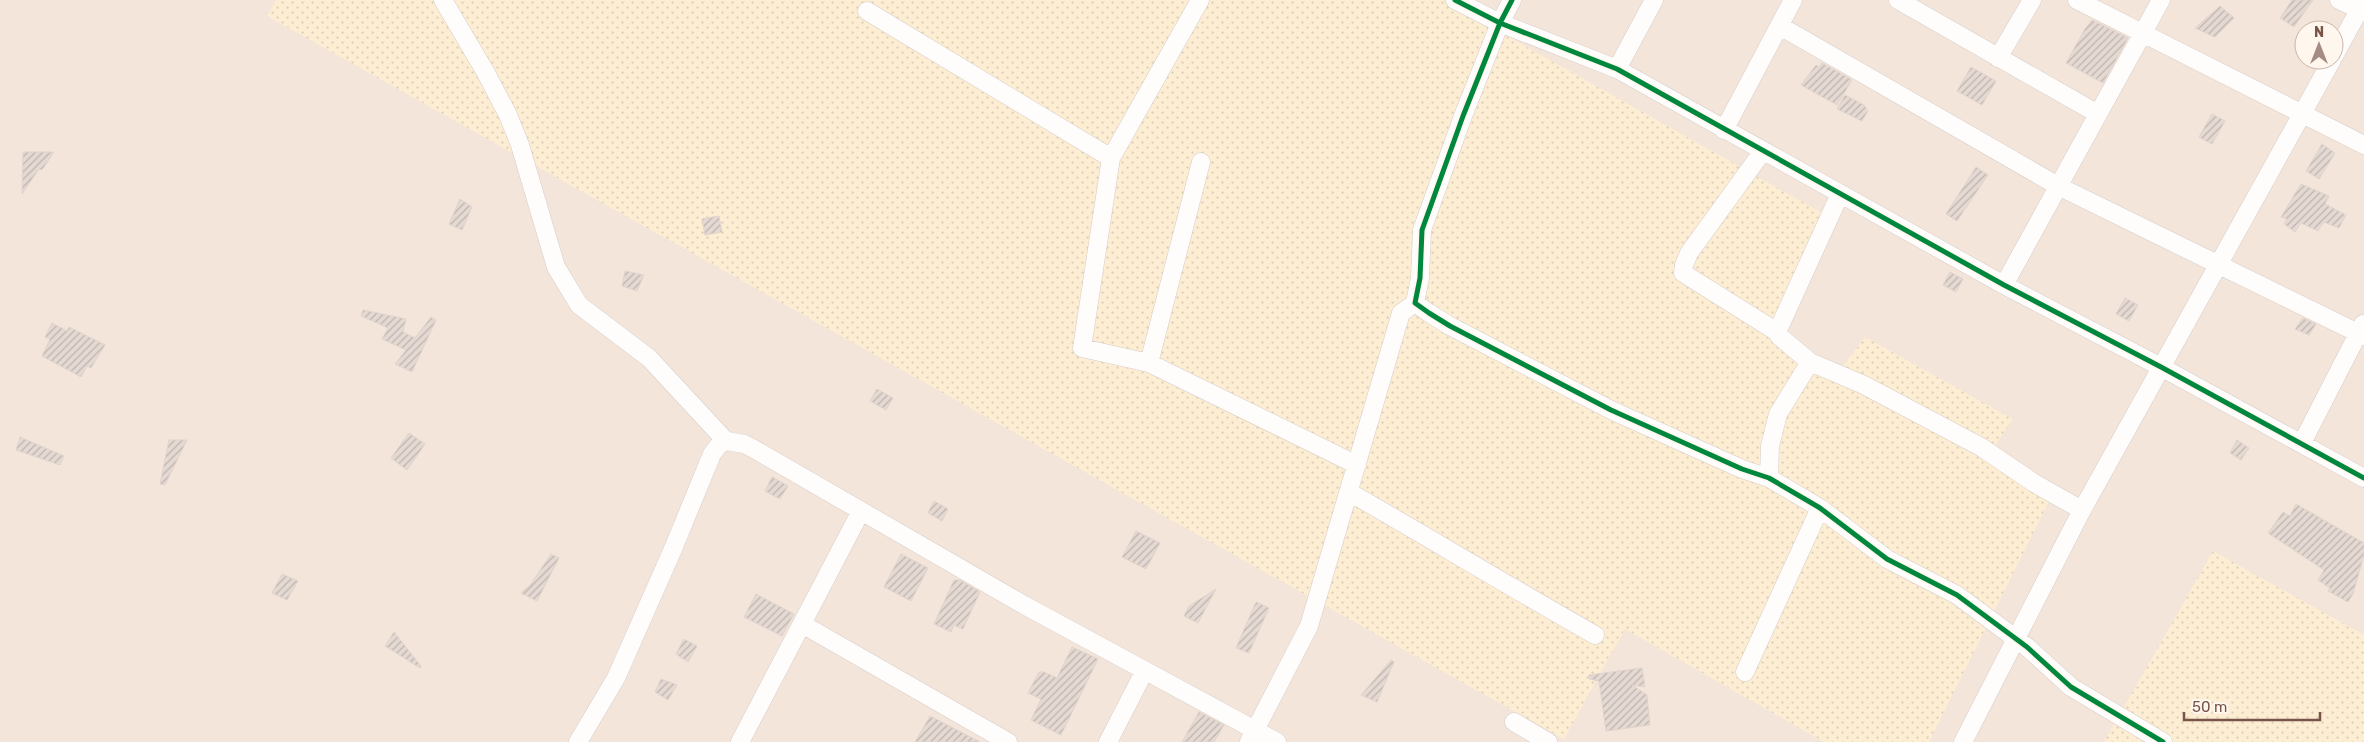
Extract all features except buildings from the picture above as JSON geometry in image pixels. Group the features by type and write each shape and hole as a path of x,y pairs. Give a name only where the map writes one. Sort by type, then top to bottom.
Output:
{"street":[{"path":"443,0 486,73 508,115 520,145 556,266 579,305 649,358 726,441 744,444 754,449 1253,736 1278,742"},
{"path":"1200,0 1111,158 1082,348 1149,364 1357,465"},
{"path":"1455,0 1500,23 1617,69 2004,285 2161,367 2364,478"},
{"path":"1253,736 1309,626 1401,314 1415,303 1420,278 1422,230 1463,116 1500,23 1512,0"},
{"path":"1617,69 1654,0"},
{"path":"1724,130 1793,0"},
{"path":"1898,0 2098,114"},
{"path":"1998,58 2032,0"},
{"path":"2078,0 2301,115 2364,145"},
{"path":"2004,285 2161,0"},
{"path":"2339,0 2362,8 2344,39"},
{"path":"867,12 1111,158"},
{"path":"1780,26 2058,186 2218,265 2362,330 2302,443"},
{"path":"1963,742 2018,639 2082,510 2326,70"},
{"path":"1763,151 1689,253 1683,273 1777,332 1810,362 1864,385 1981,447 2034,482 2082,510"},
{"path":"1149,364 1201,162"},
{"path":"1777,332 1840,194"},
{"path":"1415,303 1429,314 1450,326 1612,410 1742,469 1769,478 1820,508 1887,559 1957,596 2018,639 2071,687 2163,742"},
{"path":"1769,478 1770,446 1778,414 1810,362"},
{"path":"578,742 616,678 673,550 706,465 719,445 726,441"},
{"path":"1349,492 1479,566 1499,581 1595,635"},
{"path":"1745,672 1820,508"},
{"path":"740,742 861,511"},
{"path":"802,624 1008,742"},
{"path":"1108,742 1144,672"},
{"path":"1514,722 1548,742"}],"shaded area":[{"path":"0,0 2364,0 2364,742 0,742"}],"sand":[{"path":"276,0 1443,0 1824,214 1765,335 1839,372 1865,337 2013,419 1986,459 2052,495 1929,742 1824,742 1625,629 1564,739 267,16"},
{"path":"2213,551 2364,635 2364,742 2104,742"}],"cycle path":[{"path":"1455,0 1500,23 1617,69 2004,285 2161,367 2364,478"},
{"path":"1512,0 1500,23 1463,116 1422,230 1420,278 1415,303 1450,326 1611,410 1742,469 1769,478 1820,508 1887,559 1957,595 2027,647 2071,687 2163,742"}]}
